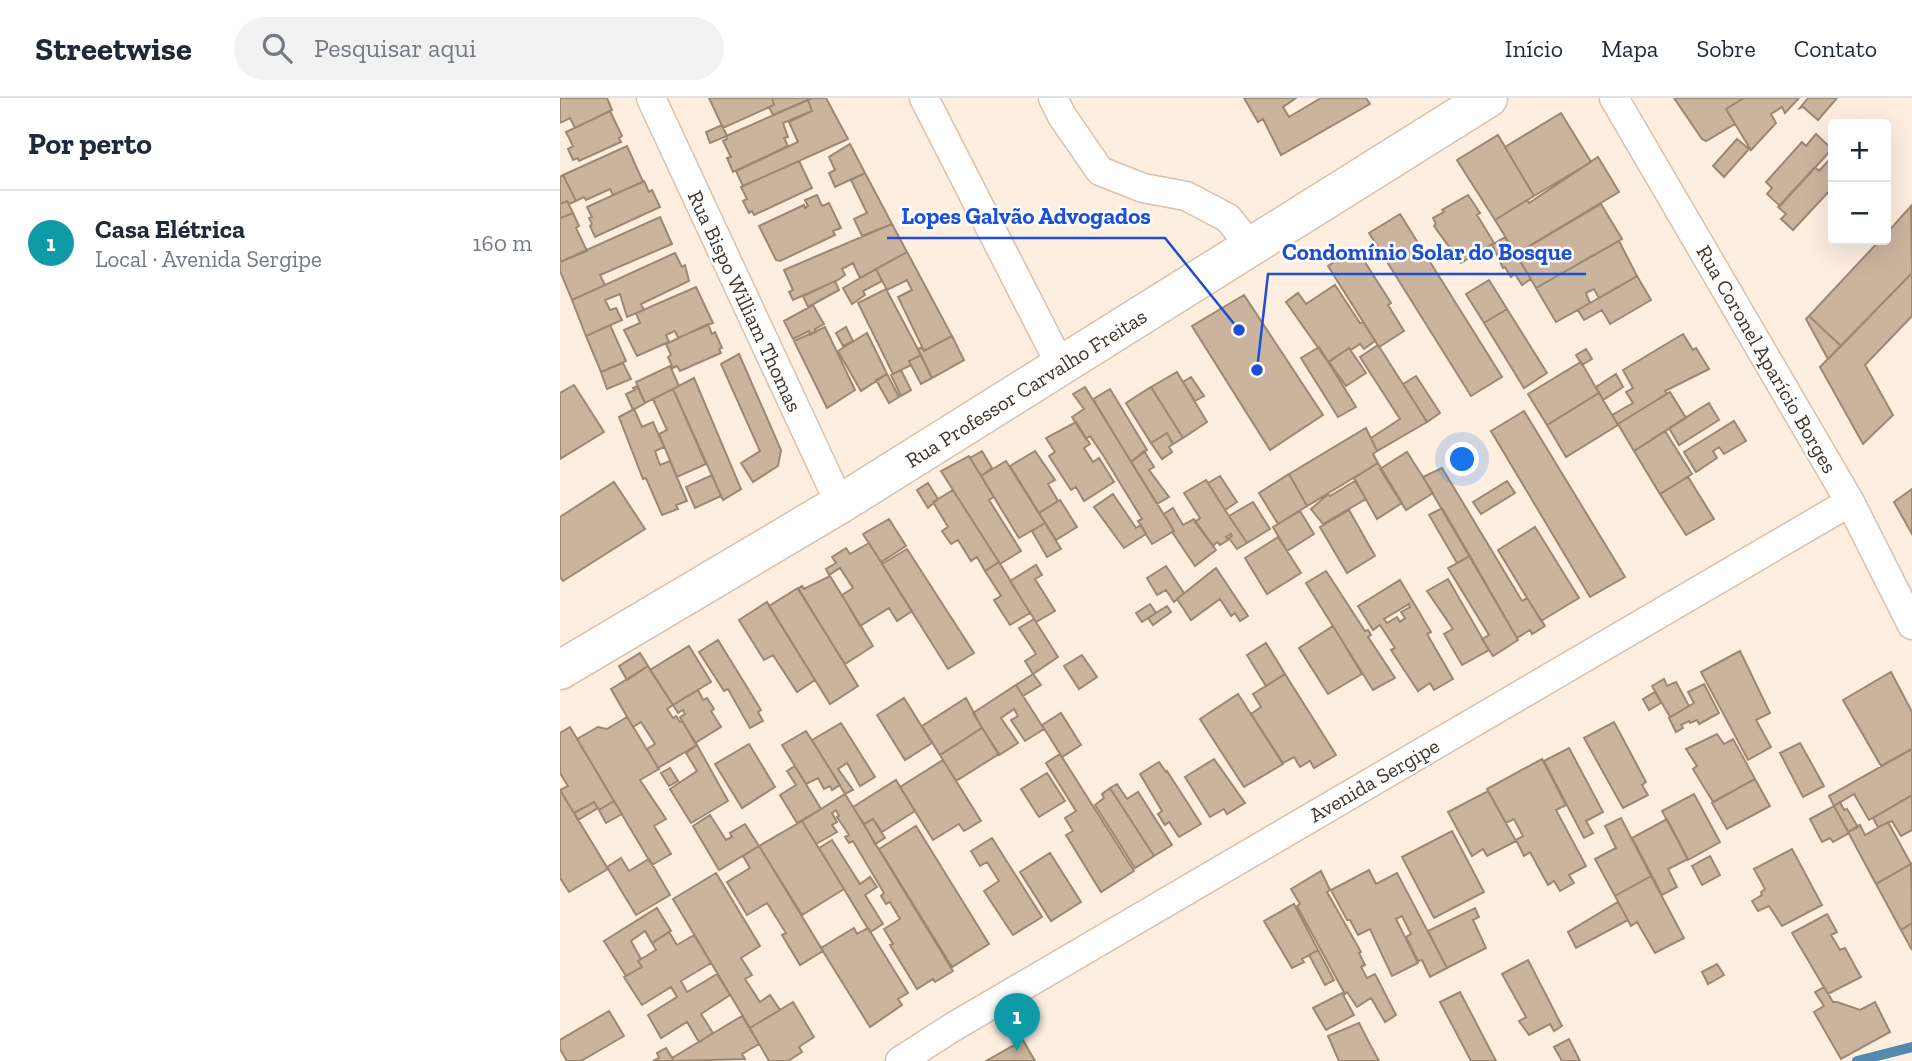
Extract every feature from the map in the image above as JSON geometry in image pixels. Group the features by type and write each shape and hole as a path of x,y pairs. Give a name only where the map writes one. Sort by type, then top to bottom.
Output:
{"street":[{"name":"Rua Bispo William Thomas","path":"651,98 840,504"},
{"path":"924,98 1061,366"},
{"name":"Rua Professor Carvalho Freitas","path":"563,660 840,504 1488,98"},
{"name":"Rua Coronel Aparício Borges","path":"1614,98 1850,502 1912,625"},
{"path":"1062,104 1100,171 1143,188 1186,196 1228,218 1252,248"},
{"name":"Avenida Sergipe","path":"900,1061 953,1027 1850,502"}],"building":[{"path":"560,98 607,98 612,110 575,128 570,118 560,123"},
{"path":"709,98 772,98 774,105 723,128"},
{"path":"772,98 812,98 773,115 769,107 774,105"},
{"path":"826,98 848,139 743,186 736,171 798,142 789,122 812,111 808,100"},
{"path":"1244,98 1296,98 1283,107 1289,117 1321,98 1366,98 1370,104 1281,155 1263,119 1258,122"},
{"path":"1674,98 1744,98 1726,109 1735,124 1706,141"},
{"path":"1744,98 1799,98 1785,113 1782,107 1771,114 1776,123 1751,150 1726,109"},
{"path":"1808,98 1837,98 1818,120 1803,107 1800,108"},
{"path":"808,100 812,111 783,123 788,137 784,138 788,146 733,172 727,158 731,157 723,141 727,139 726,136"},
{"path":"610,111 622,136 619,138 621,142 579,161 578,158 573,160 568,149 573,146 566,132"},
{"path":"1561,113 1591,162 1534,196 1505,147"},
{"path":"722,125 727,136 710,143 706,132"},
{"path":"1816,134 1828,145 1828,153 1780,206 1767,194 1772,188 1766,182 1802,142 1806,146"},
{"path":"1498,135 1534,196 1495,220 1457,160"},
{"path":"1737,139 1749,149 1724,177 1713,166"},
{"path":"850,144 865,173 835,187 829,173 835,170 829,157"},
{"path":"627,146 643,182 613,195 610,189 586,200 584,197 576,201 563,175"},
{"path":"1598,157 1619,192 1516,254 1495,220 1527,200 1529,203"},
{"path":"799,161 812,188 754,215 752,211 749,213 743,201 747,199 741,187"},
{"path":"1828,161 1828,192 1793,230 1781,219 1786,214 1778,207 1815,167 1819,171"},
{"path":"865,173 892,224 862,236 854,219 867,213 851,180"},
{"path":"563,175 576,201 569,204 567,201 560,204 560,177"},
{"path":"644,181 660,207 595,237 590,226 592,224 589,218 592,217 587,207"},
{"path":"817,195 822,206 829,203 841,228 833,231 835,235 780,261 776,260 759,226 804,205 805,208 808,206 805,200"},
{"path":"1468,195 1494,243 1461,263 1434,226 1436,224 1433,218"},
{"path":"567,201 573,213 560,218 560,204"},
{"path":"1601,204 1622,239 1536,288 1516,254"},
{"path":"1911,206 1912,273 1841,346 1809,316 1875,245 1891,245 1891,228"},
{"path":"573,213 579,226 576,228 587,251 560,262 560,218"},
{"path":"1400,214 1502,377 1471,396 1369,233"},
{"path":"660,217 672,244 600,275 605,285 572,300 560,271 560,262"},
{"path":"892,224 907,252 860,278 853,263 842,269 845,275 838,280 793,300 789,292 793,290 784,270"},
{"path":"1505,237 1531,279 1522,285 1515,274 1511,277 1505,267 1503,268 1492,245"},
{"path":"1619,241 1637,276 1599,298 1594,289 1586,293 1590,303 1556,322 1536,288"},
{"path":"1356,248 1391,303 1388,305 1404,331 1379,347 1328,266"},
{"path":"907,252 952,336 924,351 898,297 912,290 907,280 887,290 876,269"},
{"path":"675,253 682,267 685,265 689,281 641,304 644,310 627,317 620,294 605,300 610,310 616,308 622,320 586,336 572,300"},
{"path":"876,269 882,281 863,291 865,295 852,304 843,288"},
{"path":"1910,275 1912,316 1865,365 1893,415 1863,444 1820,367"},
{"path":"1637,276 1651,300 1610,324 1602,310 1584,320 1578,310"},
{"path":"1489,280 1507,309 1484,323 1466,294"},
{"path":"835,281 839,290 808,307 803,296"},
{"path":"1335,285 1375,341 1364,349 1360,344 1351,350 1349,348 1328,362 1286,302 1298,293 1306,304"},
{"path":"696,287 713,323 678,338 675,331 666,335 669,342 637,356 624,330 640,323 636,313"},
{"path":"886,289 921,355 909,361 911,365 893,374 858,303"},
{"path":"1244,295 1323,415 1270,450 1192,326"},
{"path":"813,305 824,324 810,335 809,331 793,339 784,321"},
{"path":"1507,309 1547,373 1524,388 1484,323"},
{"path":"1809,316 1841,346 1828,359 1806,319"},
{"path":"708,324 712,334 715,332 722,348 719,349 721,353 680,371 677,366 673,368 666,344"},
{"path":"610,325 626,361 601,372 586,336"},
{"path":"825,327 855,390 827,408 794,341"},
{"path":"846,327 853,341 843,346 836,333"},
{"path":"867,333 887,374 861,391 838,351"},
{"path":"1683,334 1709,369 1665,391 1667,394 1618,424 1612,415 1633,403 1626,392 1633,388 1623,370"},
{"path":"952,336 964,360 932,378 918,350 921,347 924,351"},
{"path":"1378,345 1427,422 1377,451 1371,438 1400,419 1360,357"},
{"path":"1319,347 1356,407 1338,417 1301,358"},
{"path":"1349,348 1366,373 1346,386 1329,362"},
{"path":"1586,349 1592,359 1582,365 1576,355"},
{"path":"739,354 781,450 778,466 753,482 741,463 760,451 721,364"},
{"path":"921,355 932,378 921,384 909,361"},
{"path":"1581,362 1599,393 1547,425 1528,394"},
{"path":"623,363 631,379 607,389 601,372"},
{"path":"670,366 679,386 645,403 636,382"},
{"path":"901,370 911,390 901,396 891,375"},
{"path":"1177,372 1207,422 1183,438 1151,387"},
{"path":"887,374 899,397 889,403 876,380"},
{"path":"1616,374 1623,387 1603,400 1596,387"},
{"path":"1416,376 1440,413 1427,422 1403,384"},
{"path":"1191,377 1204,396 1195,401 1183,382"},
{"path":"694,378 741,489 723,500 673,389"},
{"path":"574,385 604,432 560,459 560,393"},
{"path":"637,386 645,403 633,410 626,394"},
{"path":"1085,387 1174,531 1152,544 1138,521 1142,519 1103,455 1090,436 1086,439 1072,417 1084,409 1073,394"},
{"path":"1151,387 1183,438 1173,444 1167,433 1151,443 1126,403"},
{"path":"673,389 706,464 677,477 659,434 667,430 653,399"},
{"path":"1110,389 1147,450 1131,462 1093,399"},
{"path":"1670,392 1686,418 1634,451 1618,424"},
{"path":"1599,393 1618,425 1566,457 1547,425"},
{"path":"1709,403 1719,420 1679,445 1669,428"},
{"path":"634,409 642,427 653,422 664,447 655,451 660,465 670,461 687,501 676,505 678,509 662,515 646,478 643,479 619,417"},
{"path":"1524,411 1625,577 1590,597 1491,431"},
{"path":"1734,421 1746,441 1724,454 1719,447 1713,451 1717,458 1696,472 1684,452"},
{"path":"1076,422 1090,444 1084,448 1093,462 1099,458 1114,482 1084,501 1076,487 1071,490 1049,456 1055,452 1046,438"},
{"path":"1366,428 1377,451 1373,454 1378,463 1307,506 1289,474"},
{"path":"1665,431 1692,474 1660,494 1634,451"},
{"path":"1167,433 1173,444 1169,447 1172,452 1162,459 1151,443"},
{"path":"982,451 992,468 981,476 970,458"},
{"path":"1035,451 1055,480 1048,484 1058,501 1039,513 1010,466"},
{"path":"1144,451 1154,467 1149,470 1169,497 1157,504 1131,462"},
{"path":"1407,452 1433,493 1406,510 1380,469"},
{"path":"969,456 994,497 989,500 1021,551 1000,564 941,471"},
{"path":"1006,461 1045,523 1019,538 981,476"},
{"path":"1378,463 1402,503 1377,519 1354,478"},
{"path":"1442,468 1522,601 1527,598 1545,626 1532,634 1530,630 1517,638 1423,477"},
{"path":"1289,474 1307,506 1278,524 1259,493"},
{"path":"712,475 721,496 695,508 686,487"},
{"path":"1220,476 1237,502 1225,510 1206,480 1208,483"},
{"path":"1688,477 1714,519 1686,535 1660,494"},
{"path":"1206,480 1247,543 1237,549 1229,538 1231,534 1226,537 1228,540 1220,545 1217,542 1213,546 1195,522 1200,518 1184,493"},
{"path":"1355,481 1366,499 1323,524 1311,509 1328,494 1330,496"},
{"path":"1507,481 1515,493 1481,514 1473,502"},
{"path":"614,482 645,529 563,581 560,577 560,517"},
{"path":"928,483 938,499 928,508 917,490"},
{"path":"1912,489 1912,534 1894,502"},
{"path":"953,490 999,562 985,571 977,557 971,561 958,540 951,544 942,531 948,527 933,502"},
{"path":"1113,494 1136,528 1141,525 1146,534 1124,548 1094,507"},
{"path":"1060,500 1077,527 1056,540 1039,513"},
{"path":"1253,502 1270,529 1247,543 1229,516"},
{"path":"1173,508 1183,525 1194,519 1216,550 1195,566 1172,532 1174,531 1164,514"},
{"path":"1442,508 1470,556 1457,563 1429,515"},
{"path":"1349,510 1375,556 1347,573 1320,527"},
{"path":"1300,511 1314,534 1287,551 1273,527"},
{"path":"889,519 906,546 881,562 863,534"},
{"path":"1045,523 1061,549 1047,557 1032,531"},
{"path":"1535,527 1579,598 1541,621 1498,550"},
{"path":"1278,537 1301,573 1267,594 1245,558"},
{"path":"869,543 912,611 897,621 889,608 860,626 842,595 853,588 840,568 829,575 826,569 836,563 832,557 846,548 850,554"},
{"path":"907,549 974,653 948,669 882,564"},
{"path":"1470,556 1518,640 1493,656 1482,639 1489,635 1448,568"},
{"path":"999,562 1030,613 1010,625 994,600 1001,596 985,571"},
{"path":"1036,565 1042,575 1035,579 1055,611 1036,622 1010,581"},
{"path":"1166,566 1184,593 1174,602 1166,590 1157,595 1147,578"},
{"path":"1216,568 1248,616 1240,621 1235,613 1231,616 1220,599 1191,620 1177,599"},
{"path":"1326,571 1365,631 1368,630 1371,635 1368,637 1395,678 1373,690 1306,583"},
{"path":"830,576 873,646 845,664 798,589 802,586 804,589"},
{"path":"1448,579 1489,650 1462,665 1444,634 1453,629 1427,591"},
{"path":"1400,580 1431,632 1427,634 1453,679 1434,690 1430,683 1418,691 1391,650 1395,648 1380,625 1373,630 1358,606","holes":["1409,604 1410,607 1401,612 1405,618 1400,622 1397,617 1387,623 1384,619"]},
{"path":"798,588 858,686 830,704 769,606"},
{"path":"767,602 815,680 797,692 773,655 764,660 739,620"},
{"path":"1150,604 1156,613 1142,622 1136,613"},
{"path":"1167,606 1171,612 1153,625 1148,618"},
{"path":"1034,619 1058,657 1033,674 1025,661 1036,654 1019,628"},
{"path":"1333,626 1362,674 1328,694 1299,648"},
{"path":"718,640 761,710 758,712 763,721 750,728 728,689 724,691 699,652"},
{"path":"1266,643 1285,674 1266,686 1247,655"},
{"path":"689,646 711,682 673,705 650,670"},
{"path":"1740,651 1770,713 1756,720 1771,747 1748,760 1701,672"},
{"path":"640,653 648,666 627,680 619,666"},
{"path":"1082,655 1097,677 1079,689 1064,666"},
{"path":"648,666 673,705 667,709 673,718 676,716 682,721 697,745 658,768 647,749 655,744 641,722 633,727 611,689"},
{"path":"1891,672 1912,712 1912,749 1881,766 1843,700"},
{"path":"1033,674 1041,685 1023,696 1016,685"},
{"path":"1285,674 1336,755 1314,768 1310,761 1300,767 1294,757 1283,763 1251,714 1261,707 1253,694"},
{"path":"1664,679 1667,686 1676,682 1689,706 1670,717 1652,686"},
{"path":"1704,684 1719,713 1699,724 1697,720 1690,723 1689,721 1681,725 1683,728 1676,732 1669,718 1694,703 1688,692"},
{"path":"1016,685 1044,729 1025,741 1011,720 1018,716 1014,709 1001,718 1018,743 999,755 973,713"},
{"path":"698,690 703,700 707,698 714,709 711,711 721,727 695,743 680,717 685,714 683,710 678,713 673,705"},
{"path":"1655,692 1661,703 1649,710 1643,699"},
{"path":"1238,694 1283,764 1244,787 1200,719"},
{"path":"904,698 932,743 905,760 877,715"},
{"path":"966,698 982,728 940,755 922,726"},
{"path":"1061,713 1081,745 1062,757 1042,725"},
{"path":"627,717 659,769 640,780 666,819 654,826 671,854 652,865 577,739 598,727 607,729"},
{"path":"1614,722 1646,782 1642,785 1648,795 1623,808 1584,738"},
{"path":"841,723 875,777 860,786 847,763 838,769 853,790 845,794 812,740"},
{"path":"570,727 614,801 599,810 594,802 574,813 560,790 568,786 560,773 560,733"},
{"path":"982,728 999,754 956,781 940,755"},
{"path":"806,731 840,785 832,790 830,786 824,789 818,778 806,784 782,745"},
{"path":"1717,734 1724,744 1733,739 1755,779 1713,802 1693,769 1697,766 1686,749"},
{"path":"1800,743 1824,786 1803,797 1780,753"},
{"path":"749,744 775,787 742,808 715,764"},
{"path":"697,745 728,801 691,823 670,789 697,771 686,753"},
{"path":"1569,748 1603,812 1586,821 1593,833 1584,838 1544,761"},
{"path":"1912,749 1912,795 1869,820 1854,794 1834,806 1829,796"},
{"path":"1060,754 1134,871 1101,892 1066,835 1073,831 1065,818 1076,811 1046,763"},
{"path":"1214,759 1245,803 1227,814 1224,809 1210,817 1185,777"},
{"path":"1542,759 1566,805 1556,810 1586,866 1569,875 1574,883 1560,891 1554,881 1548,885 1530,852 1524,856 1516,840 1523,836 1514,819 1506,823 1487,789"},
{"path":"943,760 981,821 964,831 959,824 933,840 900,787"},
{"path":"1159,762 1201,824 1179,837 1169,822 1165,825 1158,814 1162,811 1140,774"},
{"path":"795,766 821,809 797,823 780,795 796,785 787,771"},
{"path":"670,768 678,781 669,786 661,773"},
{"path":"1047,773 1065,801 1039,817 1021,789"},
{"path":"1755,779 1770,806 1727,829 1712,803"},
{"path":"896,780 915,811 882,832 873,819 864,824 853,807"},
{"path":"1117,784 1127,799 1138,792 1172,845 1154,856 1110,788"},
{"path":"1110,788 1154,856 1135,868 1095,805 1104,798 1102,794"},
{"path":"560,790 608,869 569,892 560,878"},
{"path":"1488,791 1516,841 1487,856 1483,849 1472,856 1448,812"},
{"path":"845,794 953,971 935,982 933,979 917,989 890,945 893,944 884,929 900,919 890,902 886,904 881,896 884,893 853,841 849,843 845,837 849,835 837,817 839,816 836,810 832,813 837,822 832,825 837,832 816,844 802,821"},
{"path":"1694,794 1720,842 1688,860 1662,811"},
{"path":"1912,795 1912,830 1901,836 1892,821 1878,827 1873,818"},
{"path":"614,801 622,814 606,823 599,810"},
{"path":"594,802 598,808 578,820 574,813"},
{"path":"1840,802 1858,827 1848,832 1834,806"},
{"path":"1834,806 1849,833 1833,842 1830,838 1822,842 1810,819"},
{"path":"710,815 726,840 732,837 730,833 745,824 759,846 719,870 693,826"},
{"path":"1621,818 1651,876 1615,896 1595,859 1616,848 1605,826"},
{"path":"873,819 885,838 875,844 864,824"},
{"path":"1667,819 1688,859 1668,869 1677,887 1662,895 1632,838"},
{"path":"802,821 844,889 802,915 759,846"},
{"path":"1888,822 1911,864 1876,884 1848,832 1860,825 1865,835"},
{"path":"916,826 989,944 952,967 879,849"},
{"path":"1452,831 1484,892 1434,918 1402,857"},
{"path":"992,838 1042,917 1013,935 984,891 999,881 987,862 980,866 971,851"},
{"path":"832,840 860,884 870,877 877,887 865,895 883,924 870,932 819,848"},
{"path":"759,846 823,951 800,965 782,935 786,933 767,903 747,915 727,882 750,868 743,856"},
{"path":"1792,849 1822,905 1782,926 1769,906 1758,911 1752,901 1762,895 1761,892 1765,889 1754,869"},
{"path":"1050,853 1081,902 1051,921 1020,872"},
{"path":"1710,856 1720,875 1702,885 1692,866"},
{"path":"621,858 629,871 649,859 670,895 636,915 607,867"},
{"path":"1911,864 1912,923 1901,930 1876,884"},
{"path":"1369,870 1376,884 1397,873 1447,968 1430,977 1406,937 1411,934 1402,916 1396,919 1418,963 1392,976 1370,929 1358,935 1331,890"},
{"path":"1321,871 1330,890 1327,892 1361,952 1359,953 1365,965 1361,967 1367,978 1375,974 1396,1015 1385,1022 1371,998 1357,1007 1347,992 1345,994 1297,906 1300,904 1291,889"},
{"path":"716,873 760,946 741,958 752,975 745,979 760,1002 770,995 780,1010 750,1028 673,899"},
{"path":"1651,876 1684,938 1655,953 1637,922 1631,926 1615,896"},
{"path":"1618,902 1628,920 1576,948 1568,932"},
{"path":"1294,904 1318,950 1292,968 1264,921"},
{"path":"657,908 671,931 652,943 645,931 631,941 641,959 638,961 642,967 626,976 604,941"},
{"path":"1475,908 1479,917 1473,920 1486,948 1447,968 1428,931"},
{"path":"1827,914 1837,932 1831,935 1840,950 1845,948 1861,977 1828,994 1792,933"},
{"path":"1912,923 1912,950 1901,930"},
{"path":"854,928 857,934 868,928 908,993 898,999 902,1005 870,1027 821,948"},
{"path":"669,932 677,945 694,935 711,963 681,981 687,992 717,974 730,995 701,1014 713,1033 699,1042 687,1022 661,1038 648,1015 677,997 671,987 642,1005 624,977 642,967 638,961 656,950 652,943"},
{"path":"1318,950 1334,980 1325,985 1309,955"},
{"path":"1528,960 1562,1026 1554,1031 1550,1024 1529,1035 1519,1021 1526,1017 1502,974"},
{"path":"1717,964 1724,975 1708,984 1702,972"},
{"path":"1824,987 1833,1002 1860,1010 1875,1002 1890,1032 1841,1059 1814,1012 1824,1006 1815,992"},
{"path":"1460,992 1496,1061 1471,1061 1440,1002"},
{"path":"1342,993 1354,1015 1326,1030 1313,1008"},
{"path":"793,1002 814,1037 799,1047 802,1052 788,1061 769,1061 750,1028"},
{"path":"609,1011 624,1036 581,1061 567,1061 560,1049 560,1040"},
{"path":"742,1016 759,1044 742,1054 745,1059 674,1061 672,1058"},
{"path":"1359,1023 1379,1061 1339,1061 1328,1036"},
{"path":"1569,1039 1580,1061 1562,1061 1554,1047"},
{"path":"1023,1040 1035,1061 986,1061"},
{"path":"666,1048 674,1061 653,1061 659,1058 657,1053"}],"waterway":[{"path":"1857,1061 1912,1047"}],"place":[{"name":"Lopes Galvão Advogados","path":"1239,330"},
{"name":"Condomínio Solar do Bosque","path":"1257,370"},
{"name":"Casa Elétrica","path":"1017,1051"}]}
